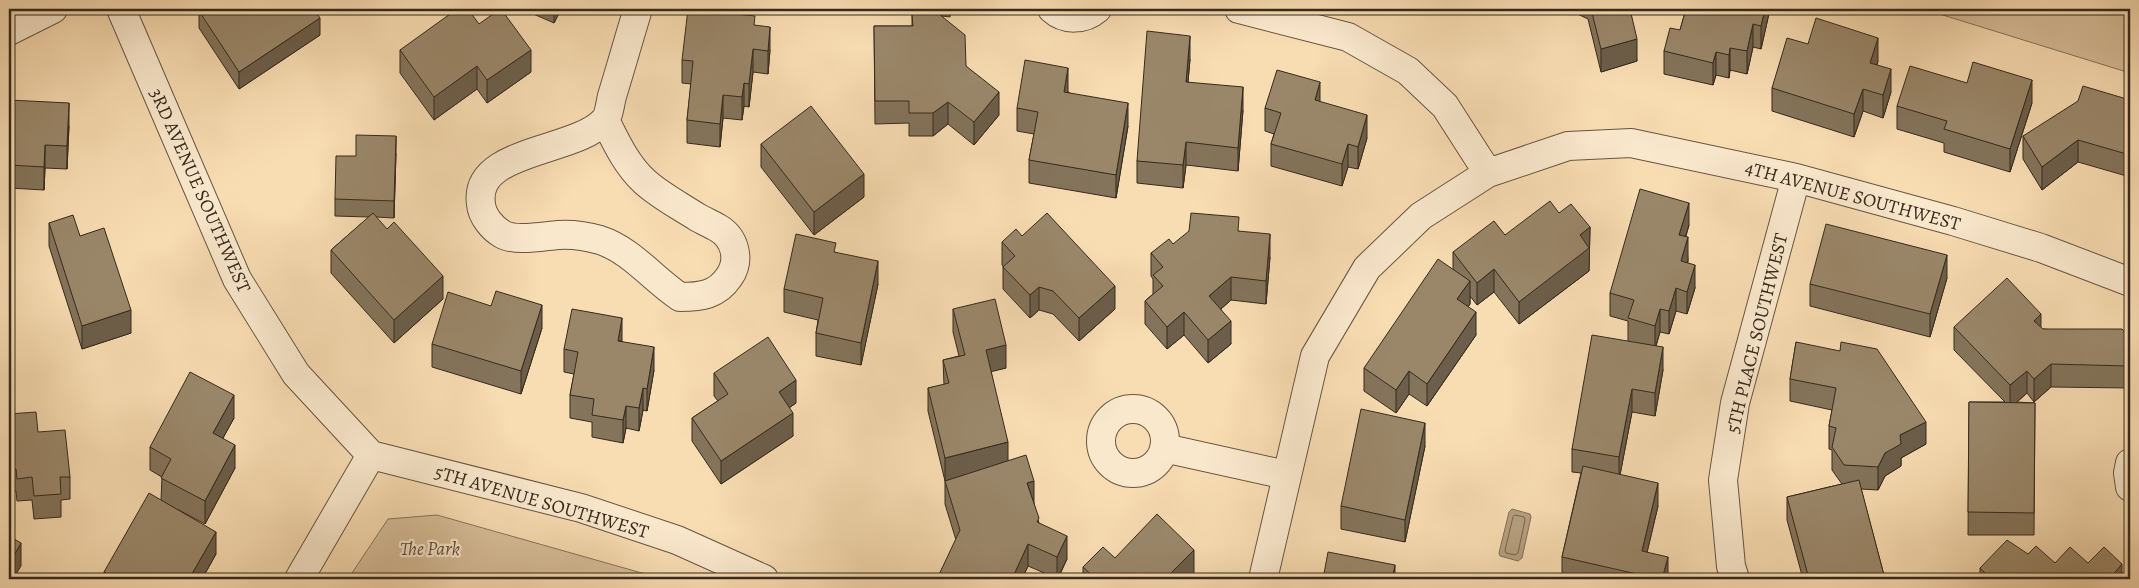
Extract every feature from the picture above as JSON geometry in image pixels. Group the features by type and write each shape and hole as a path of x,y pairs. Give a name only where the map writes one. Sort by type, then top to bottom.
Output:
{"street":[{"path":"9,31 53,9"},
{"name":"3RD AVENUE SOUTHWEST","path":"121,9 237,279 296,374 371,455"},
{"path":"605,120 631,168 641,178 700,219 719,228 732,243 736,255 733,272 724,285 712,294 680,297 618,248 600,240 580,236 558,235 537,238 504,235 490,224 481,208 479,194 486,177 504,163 560,146 586,134 605,120 638,9"},
{"path":"1052,9 1057,13 1074,17 1091,13 1097,9"},
{"path":"1238,9 1348,37 1408,71 1445,106 1488,174"},
{"name":"4TH AVENUE SOUTHWEST","path":"1263,579 1315,356 1367,268 1421,216 1488,174 1568,146 1631,143 1796,178 1953,221 2042,248 2130,282"},
{"name":"5TH PLACE SOUTHWEST","path":"1735,579 1731,566 1723,480 1735,403 1796,178"},
{"path":"1164,448 1286,475"},
{"path":"299,579 371,455"},
{"name":"5TH AVENUE SOUTHWEST","path":"371,455 581,508 677,540 764,579"},
{"path":"2130,464 2128,473 2130,487"}],"green space":[{"path":"1923,9 2130,9 2130,73 1933,12"},
{"name":"The Park","path":"437,515 663,579 348,579 388,519"}],"water":[{"path":"1512,509 1530,514 1531,517 1522,558 1518,561 1500,556 1499,553 1509,512"}],"building":[{"path":"202,9 314,9 320,18 239,72 199,11"},
{"path":"457,9 468,9 479,24 501,9 531,50 487,80 477,66 434,97 400,50"},
{"path":"688,9 755,16 754,25 770,27 768,51 753,49 749,84 744,83 742,97 723,95 720,124 687,120 693,61 682,60"},
{"path":"1591,9 1630,9 1637,39 1601,49"},
{"path":"1686,9 1765,9 1761,26 1753,24 1747,51 1730,48 1729,55 1716,52 1713,63 1664,51 1670,28 1680,30"},
{"path":"912,14 939,14 965,35 966,66 999,92 974,122 948,102 933,113 909,113 909,101 875,101 874,26 913,26"},
{"path":"1816,18 1878,38 1870,63 1891,69 1883,95 1863,89 1854,114 1772,88 1787,38 1808,44"},
{"path":"1147,31 1190,36 1186,82 1243,87 1238,148 1186,142 1183,165 1137,161"},
{"path":"1025,60 1068,68 1064,92 1128,103 1116,175 1029,160 1038,112 1017,108"},
{"path":"1973,62 2032,80 2010,149 1944,129 1947,121 1897,106 1910,66 1967,83"},
{"path":"1277,70 1320,82 1315,100 1367,115 1358,147 1348,144 1342,164 1271,144 1281,113 1265,108"},
{"path":"2083,86 2130,100 2130,155 2078,140 2042,167 2023,136 2078,101"},
{"path":"9,100 69,103 67,146 45,145 44,167 9,165"},
{"path":"811,106 864,174 814,212 761,144"},
{"path":"356,135 396,136 394,201 335,199 336,156 356,156"},
{"path":"1640,189 1689,203 1679,235 1688,237 1681,261 1695,265 1687,292 1676,288 1669,311 1660,309 1655,326 1628,318 1634,300 1610,293"},
{"path":"1550,201 1559,213 1571,204 1590,227 1580,235 1589,248 1519,302 1494,269 1477,283 1453,252 1494,221 1505,235"},
{"path":"373,213 387,229 394,222 443,276 394,320 331,250"},
{"path":"1047,213 1115,286 1079,318 1053,291 1039,287 1030,295 1003,267 1015,256 1002,242 1016,229 1022,236"},
{"path":"1191,213 1239,217 1238,231 1270,234 1266,281 1231,277 1209,296 1231,321 1208,340 1184,312 1167,327 1145,301 1163,286 1153,275 1163,267 1151,253 1169,239 1173,244 1189,231"},
{"path":"73,215 80,236 104,228 131,310 82,326 49,223"},
{"path":"1826,224 1947,255 1930,314 1810,284"},
{"path":"796,234 836,243 834,252 878,261 861,343 816,333 823,298 784,289"},
{"path":"1438,259 1470,281 1457,299 1476,312 1427,384 1409,371 1396,390 1364,368"},
{"path":"2007,278 2041,314 2034,321 2043,329 2122,329 2128,336 2128,366 2051,364 2034,379 2027,371 2010,385 1954,327"},
{"path":"496,291 542,305 521,371 432,344 448,292 491,306"},
{"path":"995,299 1006,345 986,350 1008,442 945,458 928,388 949,383 943,360 965,355 953,309"},
{"path":"572,309 622,318 618,341 654,347 647,389 643,388 639,408 626,406 623,420 592,415 594,399 570,395 578,352 564,349"},
{"path":"1592,335 1663,347 1655,393 1632,389 1619,457 1572,449"},
{"path":"768,337 796,380 779,392 793,413 721,461 692,418 728,394 714,373"},
{"path":"1796,342 1840,351 1841,342 1877,349 1926,422 1900,435 1901,444 1885,453 1878,467 1844,465 1832,447 1836,428 1829,426 1836,388 1790,379"},
{"path":"190,372 234,395 213,433 235,445 205,501 161,478 171,459 150,447"},
{"path":"1969,402 2035,403 2034,513 1968,512"},
{"path":"1361,409 1425,423 1405,520 1341,506"},
{"path":"36,412 38,432 65,430 70,477 60,477 61,494 34,496 32,477 17,479 16,469 9,469 9,414"},
{"path":"1026,455 1034,481 1027,483 1039,518 1037,522 1067,536 1057,557 1028,544 1012,579 937,579 960,530 945,481"},
{"path":"1583,466 1658,483 1642,551 1668,557 1662,579 1562,557"},
{"path":"1859,480 1885,579 1809,579 1787,497"},
{"path":"149,493 216,532 189,579 115,579 104,572"},
{"path":"1157,514 1194,550 1165,579 1096,579 1083,567 1103,547 1115,558"},
{"path":"9,536 21,543 9,564"},
{"path":"2007,540 2028,554 2036,546 2055,563 2070,547 2088,563 2104,547 2122,564 2109,579 1991,579 1980,568"},
{"path":"1328,552 1395,565 1392,579 1323,579"}]}
